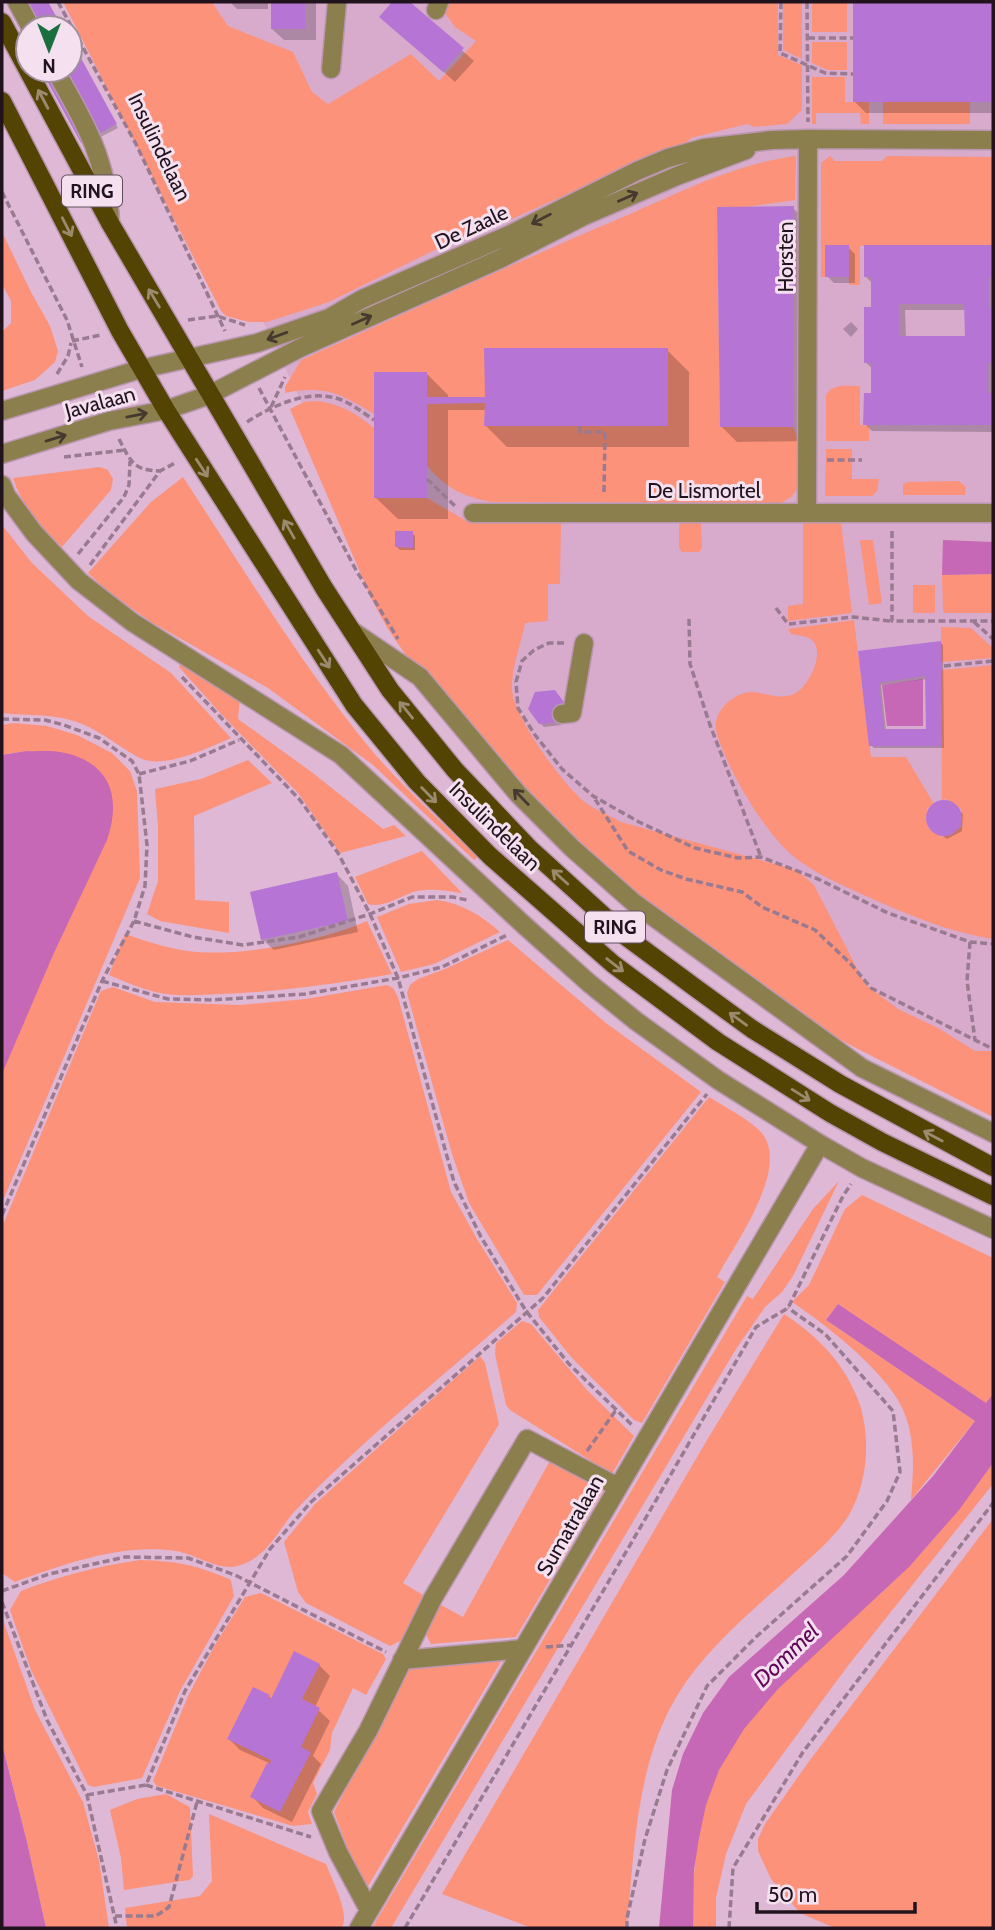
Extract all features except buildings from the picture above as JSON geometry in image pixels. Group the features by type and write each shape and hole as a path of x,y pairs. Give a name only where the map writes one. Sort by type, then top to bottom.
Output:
{"main road":[{"name":"Insulindelaan","path":"2,22 110,223 349,629 390,690 455,770 530,849 628,938 752,1029 795,1057 993,1167"},
{"name":"Insulindelaan","path":"2,101 141,369 354,705 417,782 490,856 613,964 718,1042 830,1113 882,1142 993,1196"}],"street":[{"path":"331,69 337,2"},
{"path":"63,84 86,123 100,162 109,198 110,223"},
{"name":"De Zaale","path":"188,357 257,343 329,318 362,299 511,234 602,187 668,158 704,148 772,140 808,139 993,140"},
{"name":"Horsten","path":"807,513 808,139"},
{"name":"De Zaale","path":"209,395 300,348 500,259 584,216 667,180 772,140"},
{"name":"Javalaan","path":"2,411 188,357"},
{"name":"Javalaan","path":"2,454 109,421 166,410 209,395"},
{"path":"2,485 6,495 34,533 72,574 132,622 341,755 525,926 636,1021 718,1080 820,1144 862,1168 993,1229"},
{"name":"De Lismortel","path":"474,513 993,513"},
{"name":"Insulindelaan","path":"349,629 420,677 518,794 572,848 633,902 862,1068 993,1133"},
{"path":"562,714 572,713 584,643"},
{"name":"Sumatralaan","path":"359,1928 820,1144"},
{"path":"369,1910 338,1852 321,1811 368,1731 433,1598 527,1439 618,1487"},
{"path":"402,1660 523,1649"}],"path":[{"name":"Insulindelaan","path":"58,2 136,144 233,347"},
{"path":"780,2 780,53 825,73 853,74"},
{"path":"807,2 808,139"},
{"path":"808,38 853,38"},
{"path":"2,192 67,320 79,363 91,384"},
{"path":"169,323 217,316"},
{"path":"72,341 120,331"},
{"path":"250,373 271,407 356,570 402,644"},
{"path":"271,407 323,396 344,401 374,420"},
{"path":"580,426 580,432 605,432 604,513"},
{"path":"72,574 160,471 137,468 125,450"},
{"path":"807,460 862,460"},
{"path":"72,574 124,497 129,485 130,461"},
{"path":"427,479 449,502 474,513"},
{"path":"892,513 892,621"},
{"path":"776,608 788,625 853,617 892,621 993,621"},
{"path":"689,619 690,664 709,725 761,858"},
{"path":"973,621 993,639"},
{"path":"184,654 171,665 300,800 338,853 370,914 398,978 454,1182 481,1237 526,1311 569,1364 646,1437"},
{"path":"944,666 993,661"},
{"path":"2,719 46,720 99,737 132,761 139,774 147,845 145,886 134,921 102,981 2,1215"},
{"path":"139,774 190,761 240,740"},
{"path":"993,944 970,942 888,913 818,879 761,858 738,858 695,848 639,822 593,796 628,850 673,875 742,892 762,907 815,930 872,988 993,1049"},
{"path":"134,921 193,937 243,945 299,937 412,897 453,897 480,904 495,898"},
{"path":"102,981 167,999 212,1000 305,993 398,978 442,967 525,926"},
{"path":"970,942 967,981 975,1040"},
{"path":"146,1785 185,1691 270,1549 311,1502 542,1298 718,1080"},
{"path":"405,1928 756,1327 788,1308 843,1196 862,1168"},
{"path":"627,1928 645,1839 667,1770 707,1686 756,1637 847,1556 887,1501 900,1472 893,1411 825,1334 788,1308"},
{"path":"577,1465 616,1410"},
{"path":"729,1928 733,1868 803,1752 993,1503"},
{"path":"2,1591 49,1574 125,1557 188,1558 235,1575 402,1660"},
{"path":"2,1602 47,1720 87,1795 117,1928"},
{"path":"87,1795 146,1785 304,1833 338,1852"},
{"path":"115,1916 156,1916 170,1907 197,1802"}],"shaded area":[{"path":"63,2 212,2 228,26 293,52 312,92 328,104 411,54 439,81 476,41 455,27 445,13 449,2 778,2 778,55 802,65 802,110 787,124 754,127 747,124 691,138 685,145 648,158 492,228 439,248 329,302 267,322 249,322 226,316 221,311 84,43 84,14 69,14"},
{"path":"111,2 993,2 993,1067 605,851 363,532"},
{"path":"783,2 802,2 802,59 783,50"},
{"path":"812,2 847,2 847,32 812,32"},
{"path":"812,42 847,42 847,70 827,70 812,63"},
{"path":"812,77 845,77 845,102 869,102 869,124 861,124 860,113 816,113 816,124 812,124"},
{"path":"883,102 970,102 970,124 883,124"},
{"path":"796,156 795,200 746,207 717,207 720,427 793,427 798,448 798,482 794,494 781,503 491,502 456,490 427,466 427,372 375,372 374,414 332,393 311,390 285,393 285,387 301,360 704,182 749,166"},
{"path":"830,156 835,161 882,161 887,156 993,157 993,284 992,246 860,246 860,285 849,285 848,246 825,277 821,277 821,163"},
{"path":"2,232 50,326 58,351 55,362 35,380 2,391 2,332 11,323 11,301 2,284"},
{"path":"860,386 860,425 869,426 869,441 826,441 826,395 836,387"},
{"path":"317,401 348,410 374,428 375,498 427,498 470,523 561,522 560,584 548,584 548,621 525,623 512,679 519,713 549,761 583,801 621,822 798,871 814,885 865,984 898,1009 938,1028 975,1051 993,1051 993,1117 850,1045 730,979 563,839 422,679 388,629 372,600 290,409 304,402"},
{"path":"826,449 852,449 852,479 879,479 877,491 872,496 825,496"},
{"path":"100,467 108,470 113,479 111,490 62,547 33,516 13,478"},
{"path":"183,477 274,617 347,719 398,779 478,857 474,860 373,765 268,688 151,622 106,590 88,573 151,502"},
{"path":"959,481 966,487 965,495 903,495 903,484 908,482"},
{"path":"682,522 701,524 702,548 699,552 682,552 679,547 679,525"},
{"path":"803,522 841,522 852,613 788,621 788,606 803,604"},
{"path":"2,525 32,563 88,616 171,673 231,738 171,760 148,761 72,720 2,713"},
{"path":"860,540 873,540 882,603 869,605"},
{"path":"993,574 993,613 943,613 942,575"},
{"path":"913,585 935,585 935,613 913,613"},
{"path":"854,620 871,757 906,757 934,804 927,809 928,828 943,837 961,827 961,809 945,799 942,800 941,670 993,665 993,939 960,932 914,916 839,884 801,862 783,847 763,823 737,781 725,755 717,736 716,723 726,704 738,695 752,692 789,696 805,685 814,669 816,646 812,640 791,634 788,629"},
{"path":"941,627 971,628 993,648 993,658 941,662"},
{"path":"180,664 240,697 238,719 313,773 383,829 394,825 406,836 340,853 298,793 222,715 179,667"},
{"path":"14,723 47,726 77,735 112,753 130,771 137,791 140,878 2,1203 2,1074 70,916 26,751 2,755 2,725"},
{"path":"248,760 272,783 194,816 195,900 229,902 229,933 160,921 147,914 158,881 155,789 201,779"},
{"path":"422,851 462,893 423,890 380,905 368,904 355,877"},
{"path":"437,900 471,911 500,932 434,964 401,972 377,917 409,904"},
{"path":"367,921 392,974 285,989 193,995 159,993 109,975 125,934 180,950 230,952 304,941"},
{"path":"508,940 606,1023 701,1092 537,1295 524,1295 469,1203 452,1154 407,993 410,985 418,979"},
{"path":"387,985 393,988 398,997 451,1192 517,1303 516,1312 320,1485 294,1512 263,1552 247,1563 230,1567 176,1551 135,1550 73,1562 15,1582 2,1573 2,1227 101,991 113,987 155,1002 240,1005 306,999"},
{"path":"709,1097 759,1130 768,1144 770,1162 766,1182 758,1204 717,1277 725,1282 642,1423 634,1420 571,1357 539,1317 538,1310"},
{"path":"839,1181 793,1276 782,1292 765,1307 736,1349 391,1928 372,1928 747,1296 753,1299 813,1209"},
{"path":"862,1195 993,1258 993,1394 987,1404 838,1304 826,1320 975,1421 911,1500 911,1436 898,1400 864,1360 792,1302 809,1285 845,1209"},
{"path":"784,1314 819,1341 838,1363 853,1388 865,1430 864,1474 855,1502 844,1523 812,1557 717,1644 689,1678 663,1722 645,1779 639,1809 627,1928 532,1928 442,1894 707,1440"},
{"path":"522,1321 531,1324 587,1390 634,1436 612,1474 506,1405 495,1354 496,1343"},
{"path":"480,1356 485,1363 499,1424 403,1583 423,1595 404,1639 390,1646 306,1603 298,1592 284,1542 315,1504"},
{"path":"551,1459 603,1490 516,1637 431,1644 424,1631 441,1605 463,1617"},
{"path":"993,1463 993,1484 847,1667 746,1804 726,1854 716,1898 716,1928 693,1928 693,1888 700,1829 718,1772 734,1742 755,1714 804,1662 885,1590 920,1554"},
{"path":"993,1519 993,1928 838,1928 800,1913 771,1879 758,1851 758,1839 765,1824 807,1764"},
{"path":"140,1560 187,1565 219,1575 231,1580 234,1596 180,1691 142,1778 94,1787 88,1785 31,1670 10,1610 21,1591 79,1572"},
{"path":"261,1593 383,1654 386,1659 366,1695 353,1688 332,1733 330,1750 313,1783 317,1794 308,1812 312,1824 293,1826 157,1786 153,1781 188,1696 215,1645 245,1597"},
{"path":"2,1617 35,1710 83,1802 99,1861 109,1928 46,1928 2,1744"},
{"path":"502,1660 364,1893 334,1812 409,1667"},
{"path":"166,1794 190,1807 193,1876 190,1880 124,1890 121,1858 110,1810 137,1799"},
{"path":"209,1814 326,1864 342,1905 342,1928 127,1928 125,1908 200,1896 212,1881"}],"water":[{"path":"943,540 993,542 993,574 942,575"},
{"path":"923,679 923,726 887,726 882,685"},
{"path":"26,751 60,752 91,763 108,783 113,809 107,840 53,955 2,1074 2,755"},
{"name":"Dommel","path":"838,1304 986,1403 993,1394 993,1463 959,1510 909,1567 778,1689 744,1729 719,1770 706,1805 694,1870 693,1928 659,1928 672,1790 683,1754 703,1713 729,1677 844,1575 933,1476 975,1421 826,1320"},
{"path":"2,1744 27,1842 46,1928 2,1928"}]}
